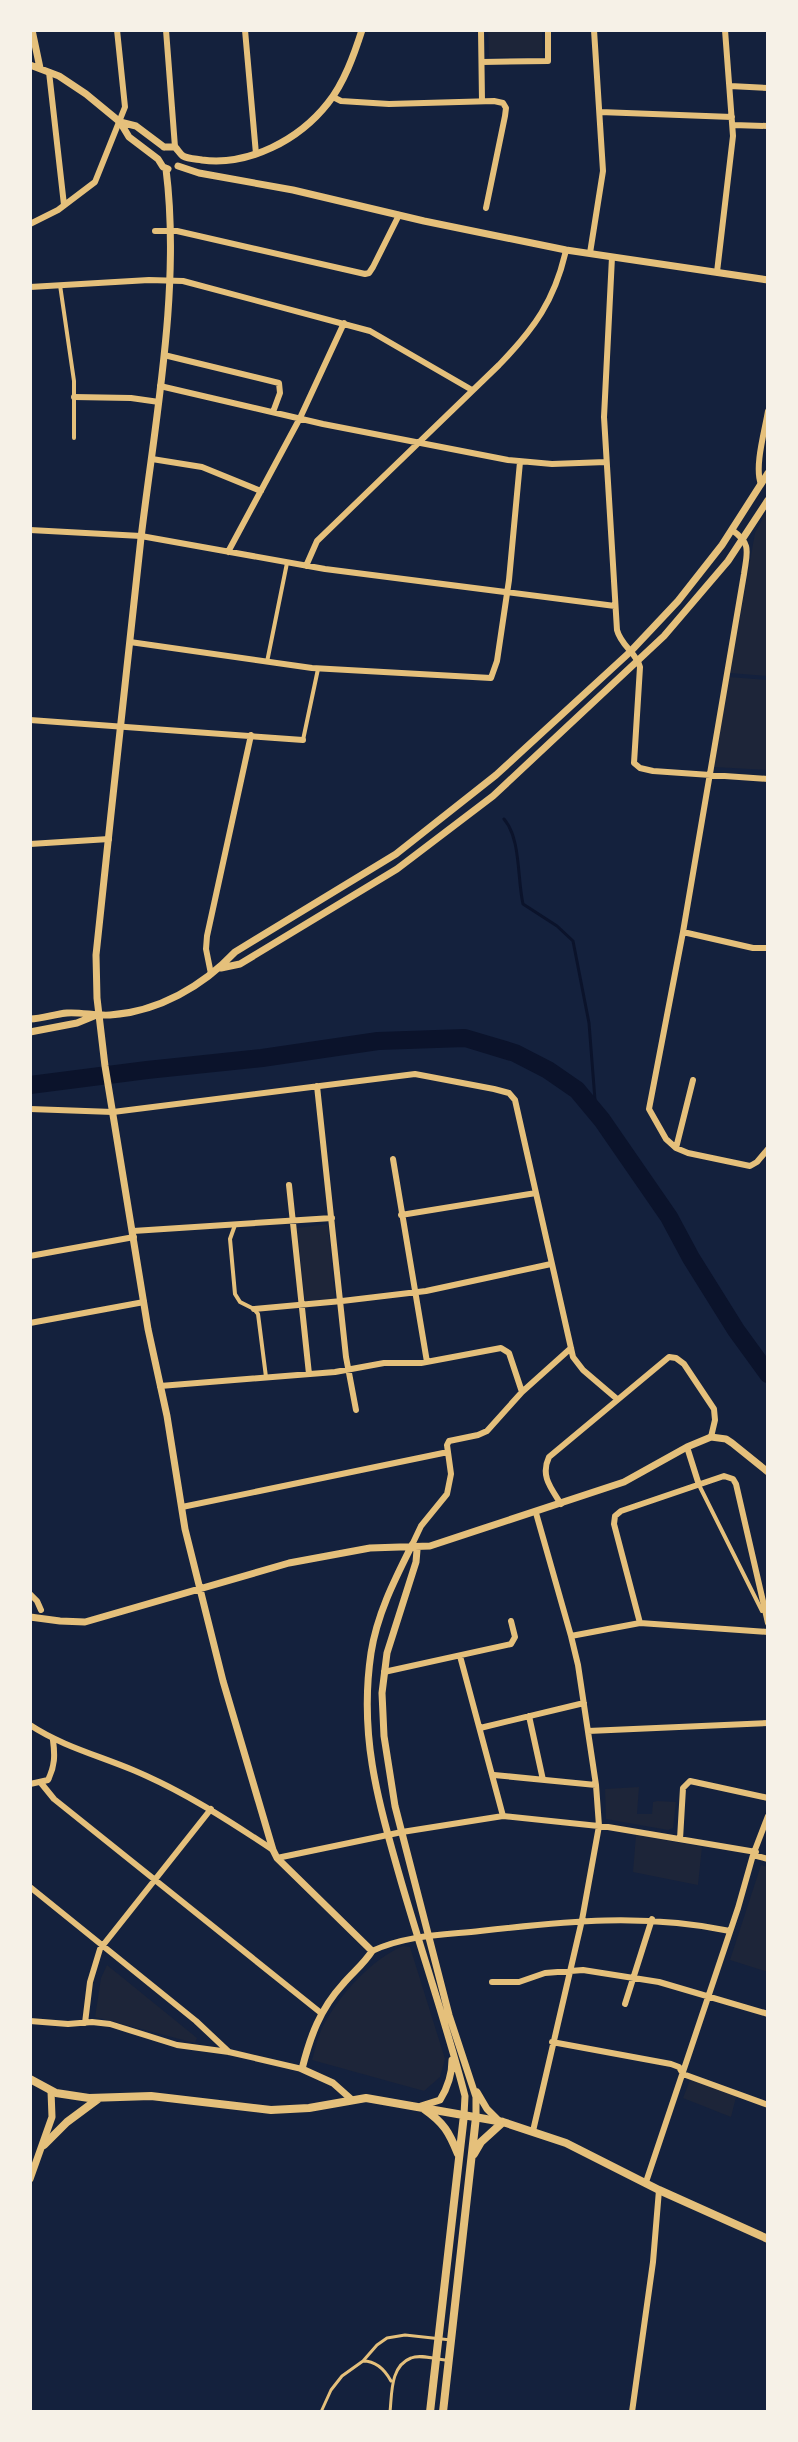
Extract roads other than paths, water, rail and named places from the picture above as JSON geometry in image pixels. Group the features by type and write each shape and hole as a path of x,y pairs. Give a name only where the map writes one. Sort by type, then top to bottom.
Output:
{"main road":[{"path":"30,2079 51,2091 78,2097 151,2096 271,2110 309,2108 351,2099 384,2100 501,2122 566,2143 659,2190 768,2237"},
{"path":"44,2145 98,2098"},
{"path":"420,2107 441,2120 460,2158"},
{"path":"430,2412 464,2115"},
{"path":"443,2412 476,2117"},
{"path":"472,2159 481,2142 501,2122"}],"street":[{"path":"32,30 40,68"},
{"path":"30,224 94,184 125,107 117,30"},
{"path":"166,30 181,161 178,166"},
{"path":"245,30 256,154"},
{"path":"120,122 136,126 164,147 191,158 216,161 256,154 291,137 323,109 333,97 362,30"},
{"path":"481,30 482,101"},
{"path":"482,62 548,61 548,30"},
{"path":"590,253 603,178 594,30"},
{"path":"717,272 730,169 732,121 725,30"},
{"path":"30,65 78,88 120,122 129,137 166,169 169,279 164,355 141,536 96,963 96,1016 191,1558 223,1681 275,1854"},
{"path":"49,72 64,205"},
{"path":"730,86 768,88"},
{"path":"333,97 341,101 389,104 497,101 505,105 486,208"},
{"path":"600,112 768,126"},
{"path":"158,159 164,147"},
{"path":"166,169 178,166 566,250 768,280"},
{"path":"155,231 169,231 368,273 399,215"},
{"path":"306,566 317,541 516,347 540,318 553,293 566,250"},
{"path":"612,257 604,409 606,462 618,636 639,661 633,758 637,766 645,769 768,779"},
{"path":"30,287 169,279 183,281 344,323 384,338 472,390"},
{"path":"60,285 72,362 74,438"},
{"path":"228,552 300,418 344,323"},
{"path":"164,355 279,383 281,390 273,412"},
{"path":"160,386 418,443 520,462 606,462"},
{"path":"74,397 159,402"},
{"path":"761,484 758,473 768,411"},
{"path":"152,459 202,467 261,491"},
{"path":"130,642 318,669 491,678 507,592 520,462"},
{"path":"30,1019 67,1013 96,1016 131,1013 151,1008 182,993 215,971 235,952 396,854 486,784 630,652 703,571 768,473"},
{"path":"215,971 240,964 403,865 493,796 639,661 697,599 744,538 768,500"},
{"path":"30,530 141,536 306,566 615,606"},
{"path":"732,530 744,538 747,555 683,932 649,1103 650,1112 666,1139 688,1153 748,1166 768,1149"},
{"path":"267,662 287,563"},
{"path":"30,720 303,740 318,669"},
{"path":"545,730 554,739"},
{"path":"215,971 206,949 207,936 251,735"},
{"path":"30,844 109,839"},
{"path":"396,854 403,865"},
{"path":"683,932 753,948 768,948"},
{"path":"30,1032 96,1016"},
{"path":"30,1109 113,1112 419,1074 509,1093 515,1100 571,1348 580,1367 617,1399"},
{"path":"676,1148 693,1080"},
{"path":"317,1086 348,1370 356,1410"},
{"path":"393,1159 427,1362"},
{"path":"289,1185 309,1374"},
{"path":"401,1215 536,1193"},
{"path":"30,1256 133,1234 332,1218"},
{"path":"235,1224 230,1241 235,1294 242,1303 254,1309 414,1292 551,1264"},
{"path":"30,1323 144,1302"},
{"path":"254,1309 259,1318 266,1377"},
{"path":"464,2115 465,2096 388,1835 370,1761 367,1721 371,1651 381,1614 421,1526 447,1494 451,1474 447,1443 487,1431 522,1392 571,1348"},
{"path":"160,1386 348,1370 384,1363 427,1362 504,1349 509,1353 522,1392"},
{"path":"561,1504 546,1479 547,1461 551,1454 669,1357 684,1364 714,1409 711,1437"},
{"path":"30,1617 85,1622 289,1563 370,1548 430,1546 624,1482 711,1437 726,1439 768,1472"},
{"path":"687,1447 699,1485 767,1622"},
{"path":"182,1507 448,1452"},
{"path":"640,1623 614,1524 615,1516 621,1511 724,1476 734,1481 767,1622"},
{"path":"533,2131 582,1920 599,1826 584,1703 571,1636 536,1513"},
{"path":"412,1545 417,1550 416,1562 391,1635 384,1672 384,1736 392,1792 449,2015 476,2097 476,2117"},
{"path":"30,1594 41,1610"},
{"path":"384,1672 513,1642 515,1635 511,1621"},
{"path":"571,1636 640,1623 768,1632"},
{"path":"460,1656 503,1816"},
{"path":"480,1728 584,1703"},
{"path":"529,1716 543,1780"},
{"path":"588,1731 768,1723"},
{"path":"30,1725 53,1740 134,1770 211,1809 275,1854 372,1951"},
{"path":"30,1784 48,1780 55,1754 53,1740"},
{"path":"494,1775 596,1785"},
{"path":"680,1839 683,1788 690,1781 768,1798"},
{"path":"41,1783 54,1799 321,2013"},
{"path":"85,2023 94,1966 102,1947 211,1809"},
{"path":"275,1854 503,1816 599,1826 680,1839 768,1859"},
{"path":"646,2182 768,1816"},
{"path":"30,1887 204,2028 229,2052"},
{"path":"302,2069 321,2013 372,1951 388,1944 417,1937 582,1920 652,1919 730,1931"},
{"path":"625,2004 652,1919"},
{"path":"492,1982 523,1982 545,1973 583,1970 634,1978 768,2014"},
{"path":"30,2021 110,2024 177,2045 229,2052 302,2069 333,2083 351,2099"},
{"path":"552,2042 671,2064 679,2067 683,2074 768,2105"},
{"path":"420,2107 440,2100 447,2088 452,2073 452,2050"},
{"path":"471,2083 487,2109 501,2122"},
{"path":"30,2179 52,2117 51,2091"},
{"path":"632,2412 653,2262 659,2190"}],"lane":[{"path":"321,2412 336,2383 377,2345 393,2336 451,2340"},
{"path":"390,2412 392,2383 409,2359 449,2361"},
{"path":"363,2361 376,2364 392,2383"}],"waterway":[{"path":"504,819 516,848 523,904 557,926 573,941 589,1023 596,1113"},
{"path":"30,1085 378,1041 465,1038 515,1053 577,1090 602,1120 669,1217 736,1330 768,1374"}]}
